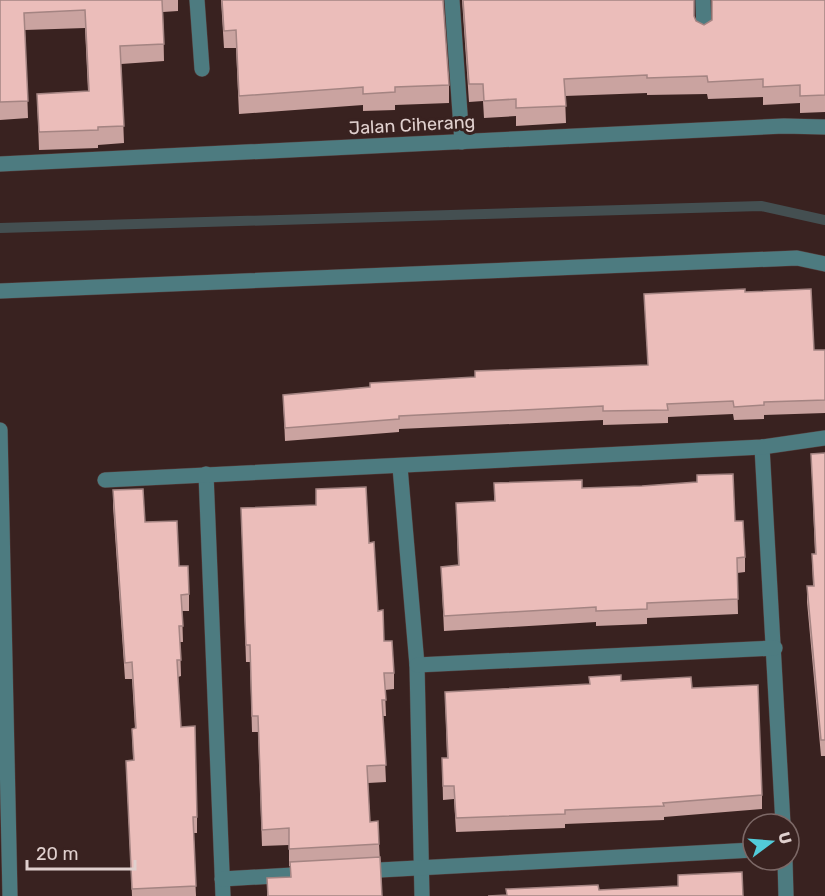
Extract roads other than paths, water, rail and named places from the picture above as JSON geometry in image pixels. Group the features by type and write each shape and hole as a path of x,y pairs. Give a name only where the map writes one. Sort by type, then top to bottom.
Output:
{"street":[{"path":"196,0 202,69"},
{"path":"452,0 462,142"},
{"path":"703,0 704,33"},
{"name":"Jalan Ciherang","path":"0,164 784,126 825,127"},
{"path":"0,291 797,258 825,264"},
{"path":"0,430 10,896"},
{"path":"105,480 400,467 762,447 825,438"},
{"path":"762,447 782,812"},
{"path":"400,467 417,665 422,896"},
{"path":"206,474 223,896"},
{"path":"417,665 775,648"},
{"path":"350,872 741,851"},
{"path":"785,872 786,896"},
{"path":"222,879 327,873"}],"waterway":[{"path":"0,228 761,206 825,220"}]}
